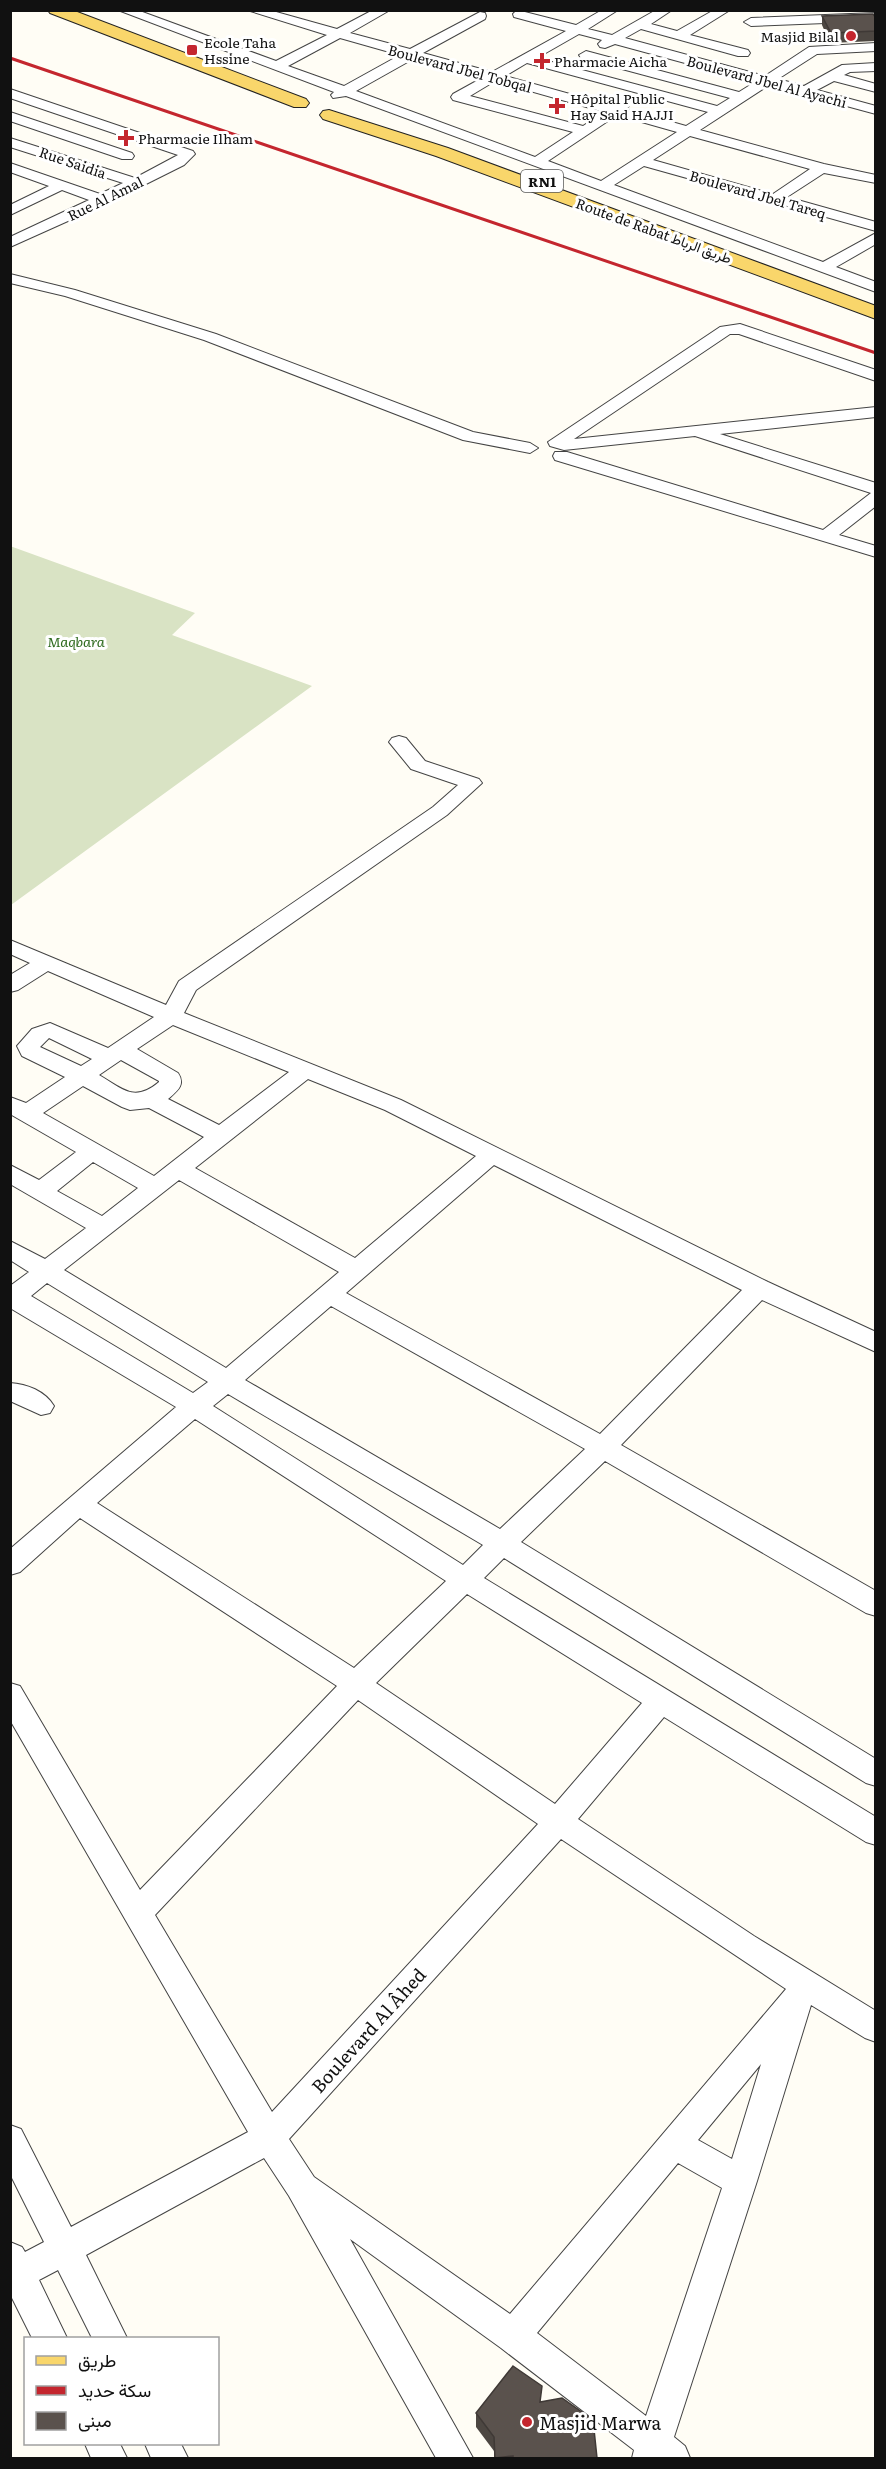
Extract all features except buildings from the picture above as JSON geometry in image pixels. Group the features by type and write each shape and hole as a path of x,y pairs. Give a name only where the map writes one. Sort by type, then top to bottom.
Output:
{"main road":[{"name":"RN1","path":"56,10 300,103"},
{"name":"RN1","path":"74,10 269,82 317,96 347,98"},
{"name":"RN1","path":"300,103 317,96"},
{"path":"329,115 341,112 347,98"},
{"name":"Route de Rabat طريق الرباط","path":"347,98 398,127 876,303"},
{"name":"RN1","path":"300,103 300,108 306,112 329,115"},
{"name":"Route de Rabat طريق الرباط","path":"329,115 442,152 876,313"}],"street":[{"path":"124,10 277,66 347,98 537,162 876,287"},
{"name":"Boulevard Jbel Tobqal","path":"253,10 822,168 876,179"},
{"path":"349,10 378,14"},
{"path":"583,130 458,97 612,10"},
{"path":"563,68 666,10"},
{"path":"680,35 722,12 876,47"},
{"path":"277,66 378,14"},
{"path":"347,98 416,55 498,16"},
{"name":"Boulevard Jbel Al Ayachi","path":"498,16 577,30 876,110"},
{"path":"747,17 757,35"},
{"path":"603,186 687,130 768,81 803,30 876,17"},
{"path":"640,25 747,50 718,68"},
{"path":"586,55 741,97"},
{"path":"526,59 718,111"},
{"path":"807,90 846,68 876,67"},
{"path":"831,76 876,88"},
{"path":"537,162 614,110 647,92"},
{"path":"10,93 155,143"},
{"path":"10,114 35,101"},
{"path":"10,114 127,156"},
{"path":"28,147 88,120"},
{"name":"Rue Saidia","path":"11,142 136,183"},
{"path":"98,170 155,143"},
{"name":"Rue Al Amal","path":"10,243 103,200 186,158 188,154 179,149 155,143"},
{"name":"Boulevard Jbel Tareq","path":"641,160 876,227"},
{"path":"38,176 68,161"},
{"path":"12,168 103,200"},
{"path":"776,199 822,168"},
{"path":"10,212 61,185"},
{"path":"10,197 27,204"},
{"path":"10,220 37,230"},
{"path":"824,268 876,237"},
{"path":"10,278 70,293 210,337 469,436 530,448 532,454 540,458 562,448 876,420"},
{"path":"562,448 584,427 726,330 740,329 876,376"},
{"path":"703,434 876,412"},
{"path":"703,434 876,489"},
{"path":"562,448 876,552"},
{"path":"826,537 876,497"},
{"path":"18,1109 82,1076 171,1016 187,986 242,945 440,811 472,783 430,771 418,765 399,742"},
{"path":"10,946 171,1016 393,1106 759,1288 876,1343"},
{"path":"10,985 47,962"},
{"path":"152,1100 170,1085 170,1078 115,1054 50,1030 40,1034 28,1046 30,1051 130,1102 152,1100 219,1135"},
{"path":"306,1070 12,1297 194,1406 464,1579 876,1833"},
{"path":"18,1109 155,1187"},
{"path":"40,1192 91,1152"},
{"path":"10,1565 194,1406 227,1381 493,1154"},
{"path":"178,1169 356,1270"},
{"path":"10,1173 103,1227"},
{"path":"10,1250 501,1543 876,1774"},
{"path":"138,1913 356,1684 603,1447 759,1288"},
{"path":"328,1294 603,1447 876,1605"},
{"path":"10,1392 21,1393 41,1406"},
{"path":"79,1504 356,1684 802,1991 876,2028"},
{"path":"10,1695 269,2138 301,2185 456,2458"},
{"name":"Boulevard Al Âhed","path":"13,2270 64,2248 269,2138 557,1823 661,1701"},
{"path":"513,2336 676,2145 802,1991"},
{"path":"301,2185 513,2336 658,2453 802,1991"},
{"path":"10,2140 109,2337"},
{"path":"676,2145 741,2181"},
{"path":"13,2270 49,2337"}],"green space":[{"name":"Maqbara","path":"10,546 195,613 172,635 312,686 11,905"}],"railway":[{"path":"10,58 876,353"}],"place":[{"name":"Masjid Bilal","path":"851,36"},
{"name":"Ecole Taha Hssine","path":"192,50"},
{"name":"Pharmacie Aicha","path":"542,61"},
{"name":"Hôpital Public Hay Said HAJJI","path":"557,106"},
{"name":"Pharmacie Ilham","path":"126,138"},
{"name":"Masjid Marwa","path":"527,2422"}]}
